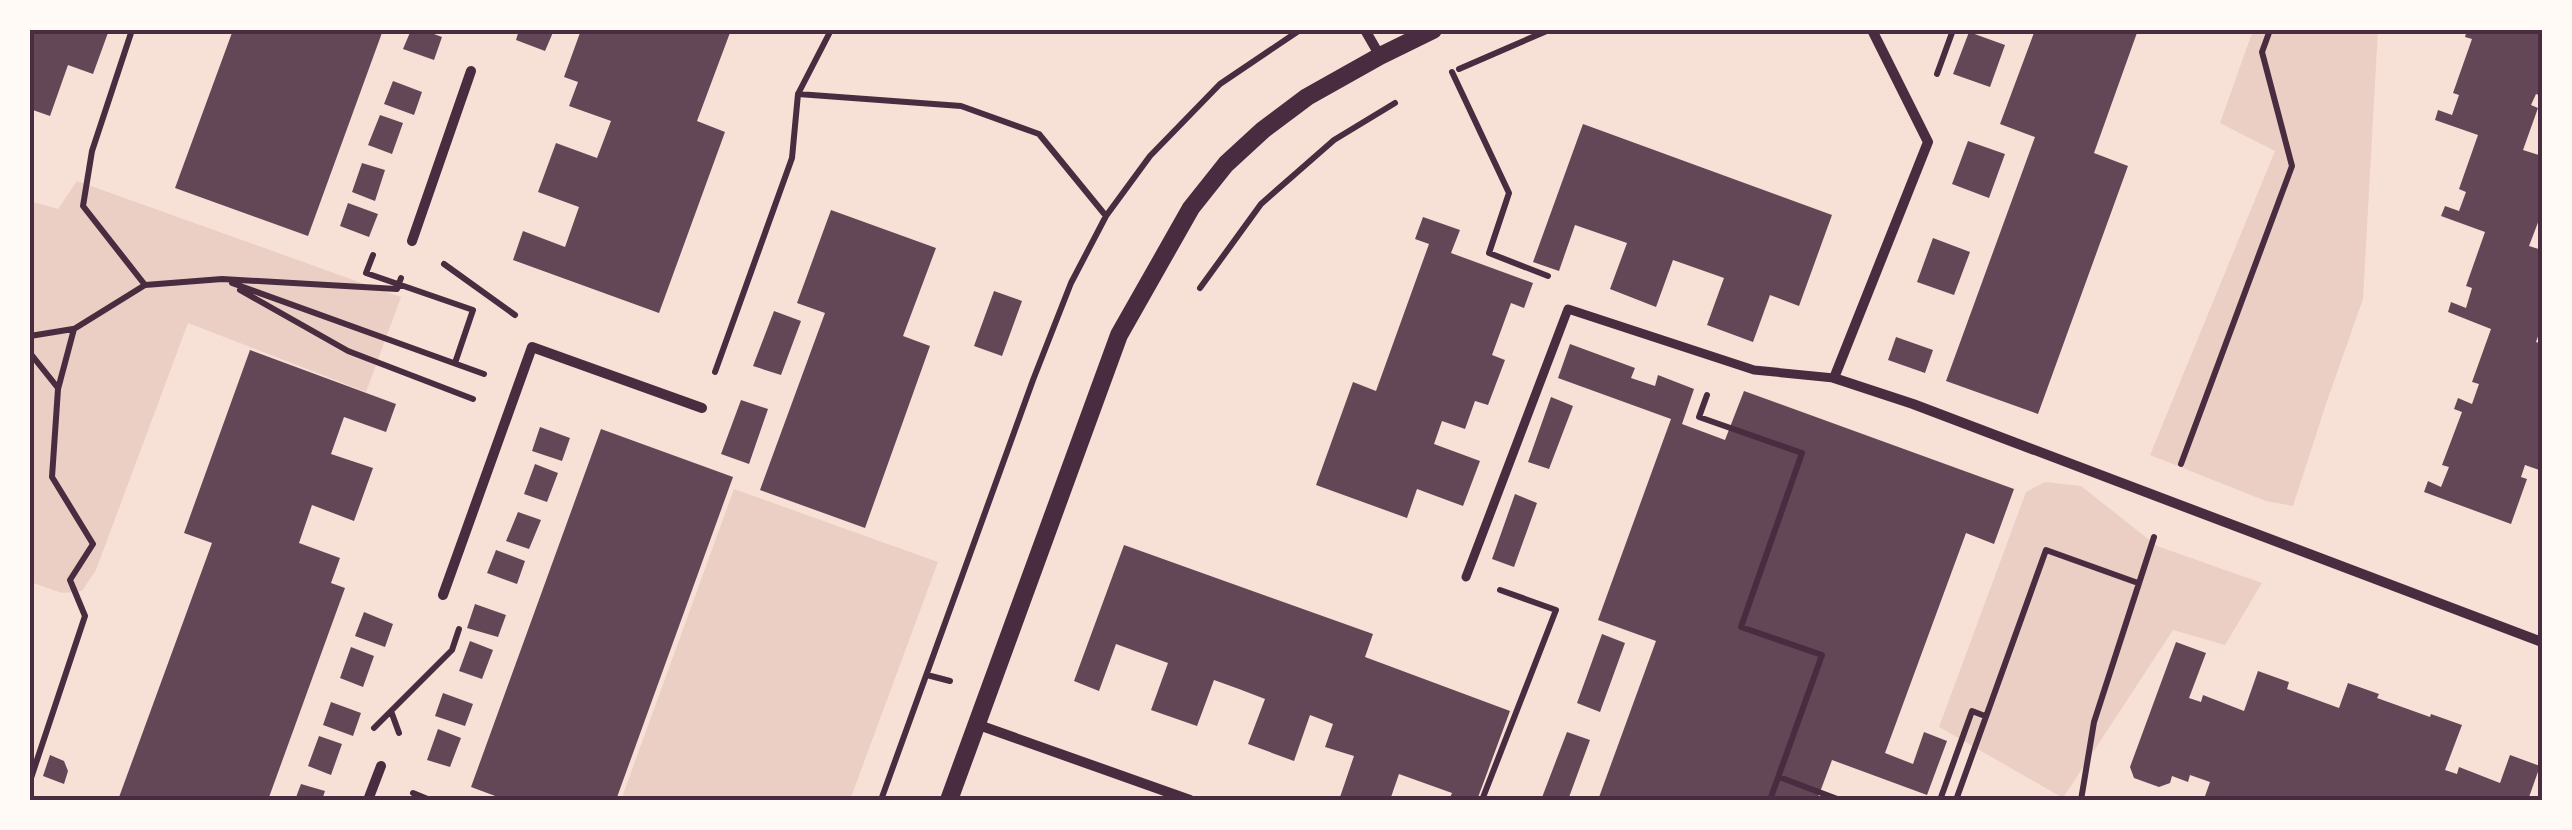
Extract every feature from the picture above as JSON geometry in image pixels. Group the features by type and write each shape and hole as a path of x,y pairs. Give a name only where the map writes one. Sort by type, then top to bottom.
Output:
{"street":[{"path":"1366,30 1380,56"},
{"path":"949,800 1119,335 1191,208 1226,164 1262,130 1307,97 1434,30"},
{"path":"1834,378 1928,142 1872,30"},
{"path":"412,241 471,71"},
{"path":"1466,578 1568,309 1754,370 1834,378 1913,404 2542,642"},
{"path":"442,595 532,347 702,408"},
{"path":"976,724 1190,800"},
{"path":"368,800 380,766"}],"path":[{"path":"132,30 92,150 82,206 145,285"},
{"path":"702,408 792,158 798,94 831,30"},
{"path":"1549,30 1452,72 1509,193 1489,253 1574,286 1568,309"},
{"path":"2081,800 2094,722 2138,583 2292,166 2262,52 2270,30"},
{"path":"798,94 960,106 1038,134 1106,216"},
{"path":"1193,300 1260,204 1334,140 1400,99"},
{"path":"30,336 74,328 145,285 222,280 398,289 412,241 515,316 532,347"},
{"path":"222,280 455,364"},
{"path":"222,280 348,352 508,412"},
{"path":"30,781 85,616 70,580 93,544 52,477 58,388 74,328"},
{"path":"30,353 58,388"},
{"path":"1717,398 1706,394 1698,417 1802,453 1741,626 1822,655 1770,800"},
{"path":"1956,800 2046,550 2138,583"},
{"path":"1466,578 1556,610 1482,800"},
{"path":"1940,800 1972,711 1985,716"},
{"path":"1779,777 1840,800"}],"shaded area":[{"path":"2253,30 2378,30 2363,299 2293,506 2266,501 2150,455 2275,151 2220,123"},
{"path":"77,181 401,297 366,392 188,323 96,570 82,591 62,593 30,582 30,201 58,209"},
{"path":"2045,482 2081,486 2157,546 2262,583 2225,645 2173,630 2063,798 1939,727 2026,492"},
{"path":"734,489 938,562 850,800 621,800"}],"building":[{"path":"30,30 109,30 93,74 68,65 50,116 30,109"},
{"path":"233,30 383,30 308,236 175,188"},
{"path":"411,30 442,37 434,60 403,49"},
{"path":"519,30 554,30 545,51 516,40"},
{"path":"581,30 731,30 697,121 725,132 659,313 513,260 523,231 565,247 579,207 538,192 556,143 597,158 611,121 569,106 578,82 564,77"},
{"path":"2035,30 2138,30 2094,153 2128,166 2038,414 1946,381 2035,137 2000,124"},
{"path":"2467,30 2542,30 2542,96 2536,94 2531,105 2538,108 2523,150 2542,156 2542,191 2538,202 2542,203 2542,212 2529,246 2542,250 2542,325 2536,342 2542,344 2542,471 2525,465 2521,477 2527,479 2511,524 2424,492 2428,481 2441,487 2449,467 2442,465 2462,412 2454,409 2458,398 2472,404 2479,384 2472,382 2491,329 2448,312 2451,302 2466,308 2472,288 2466,286 2485,232 2441,216 2445,206 2459,211 2466,192 2459,189 2478,135 2435,120 2438,110 2452,115 2459,95 2453,93 2472,39 2465,37"},
{"path":"1969,32 2005,45 1990,87 1953,74"},
{"path":"393,81 422,92 414,115 384,104"},
{"path":"380,115 403,123 392,154 368,145"},
{"path":"1583,124 1832,215 1799,306 1770,295 1753,342 1707,325 1724,278 1673,260 1656,307 1610,289 1627,243 1575,225 1559,271 1533,262"},
{"path":"1968,141 2005,154 1989,198 1952,184"},
{"path":"362,163 385,170 375,201 352,192"},
{"path":"348,203 378,214 369,237 340,226"},
{"path":"831,210 936,248 903,336 930,346 865,528 760,490 825,313 797,303"},
{"path":"1423,217 1460,230 1451,253 1533,283 1524,308 1511,303 1492,355 1505,360 1488,405 1475,401 1465,429 1442,421 1434,444 1480,461 1463,506 1417,489 1407,518 1316,485 1353,382 1376,391 1429,244 1415,239"},
{"path":"1933,238 1970,252 1954,295 1917,282"},
{"path":"994,291 1022,301 1002,356 974,346"},
{"path":"774,311 801,321 781,375 753,366"},
{"path":"1896,337 1933,350 1925,373 1888,360"},
{"path":"1570,344 1635,368 1631,378 1655,386 1658,375 1694,389 1682,424 1725,440 1744,391 2014,489 1994,544 1966,533 1885,753 1913,764 1924,732 1947,741 1927,795 1832,760 1817,800 1598,800 1656,641 1598,620 1671,419 1558,378"},
{"path":"250,350 396,404 386,432 344,417 331,454 373,468 354,521 312,505 299,543 340,558 331,583 345,588 268,800 118,800 212,543 184,533"},
{"path":"1551,397 1573,406 1549,469 1528,462"},
{"path":"741,400 768,409 749,464 721,454"},
{"path":"540,427 570,438 562,461 532,451"},
{"path":"601,429 733,477 616,800 506,800 471,787"},
{"path":"535,464 558,473 547,502 524,494"},
{"path":"1515,494 1537,503 1514,567 1492,559"},
{"path":"518,512 541,520 529,549 506,541"},
{"path":"1124,545 1373,634 1365,657 1510,711 1477,800 1449,800 1452,793 1399,774 1390,800 1339,800 1354,756 1325,747 1333,724 1310,715 1294,761 1248,744 1265,699 1214,680 1197,726 1151,710 1168,663 1116,644 1099,691 1074,681"},
{"path":"496,550 525,561 517,584 487,573"},
{"path":"475,604 506,615 498,637 467,628"},
{"path":"364,612 393,624 385,647 355,636"},
{"path":"1602,634 1625,643 1600,712 1577,703"},
{"path":"470,641 493,650 482,679 459,671"},
{"path":"2176,642 2206,653 2189,698 2201,702 2203,695 2244,711 2258,671 2289,682 2287,689 2339,708 2348,683 2379,694 2377,698 2462,725 2445,770 2457,774 2459,767 2500,783 2510,755 2540,766 2528,800 2212,800 2205,796 2210,782 2190,775 2188,782 2172,776 2170,783 2159,787 2134,778 2130,767"},
{"path":"351,647 374,656 363,687 340,678"},
{"path":"443,693 473,704 465,726 435,716"},
{"path":"331,702 361,713 353,736 323,725"},
{"path":"438,729 461,738 450,767 427,760"},
{"path":"1567,732 1590,740 1568,800 1541,800"},
{"path":"319,736 342,744 331,775 308,766"},
{"path":"50,755 64,761 68,771 64,784 43,776"},
{"path":"301,784 325,791 322,800 295,800"}]}
